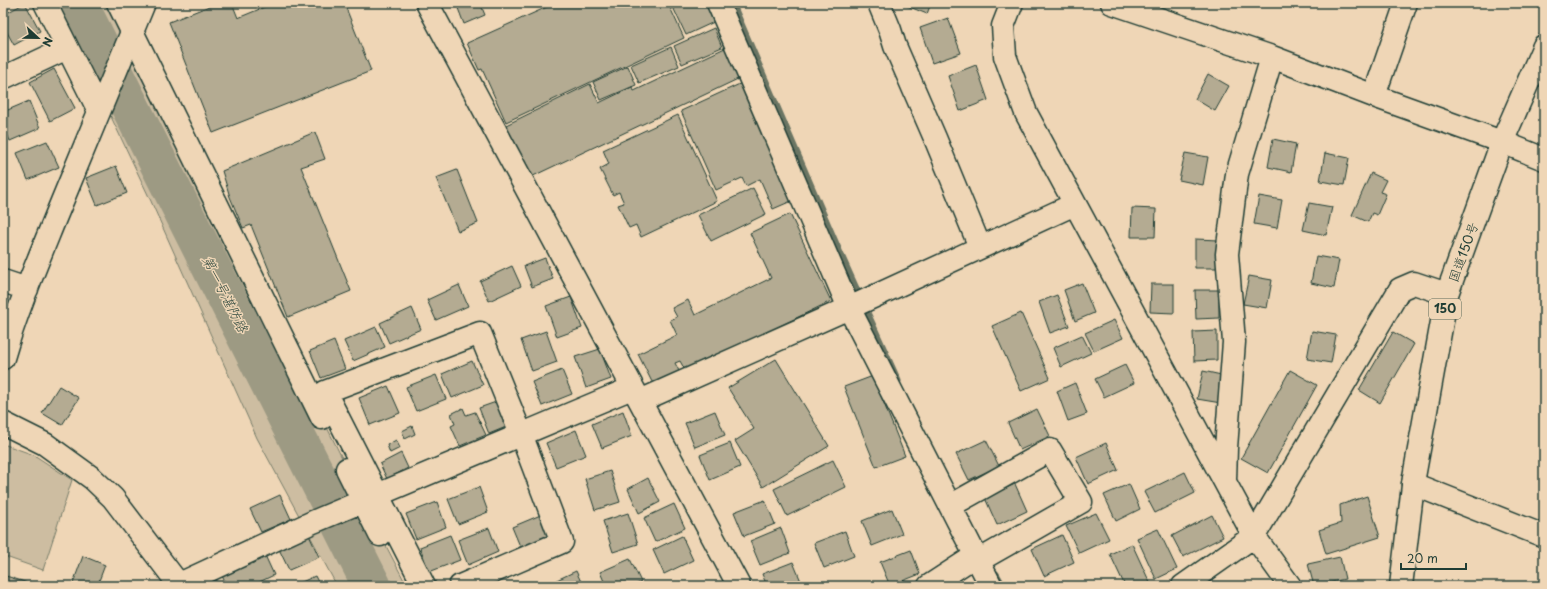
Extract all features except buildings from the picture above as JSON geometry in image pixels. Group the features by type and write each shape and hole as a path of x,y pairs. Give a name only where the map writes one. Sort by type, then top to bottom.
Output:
{"main road":[{"path":"45,3 68,48 101,106"},
{"path":"118,3 130,36 366,499 407,586"},
{"path":"3,358 11,330 27,289 144,3"},
{"path":"427,3 739,586"},
{"path":"718,3 850,307 981,557 991,586"},
{"path":"879,3 895,46 980,247"},
{"path":"1012,3 1003,26 1005,56 1026,113 1254,536 1290,586"},
{"path":"1112,3 1272,57 1544,159"},
{"path":"1374,96 1406,3"},
{"name":"国道150号","path":"1401,586 1413,484 1448,294 1502,142 1544,46"},
{"path":"3,78 68,48"},
{"path":"1225,482 1234,342 1227,254 1237,174 1272,57"},
{"path":"3,424 45,444 92,478 113,498 178,585 313,522 521,434 636,394 850,307 1075,204"},
{"path":"3,281 27,289"},
{"path":"1183,586 1254,536 1400,289 1414,283 1448,294"},
{"path":"424,586 366,499 325,392 480,333 521,434 562,542 460,586"},
{"path":"929,586 1081,502 1050,450 954,504"},
{"path":"1413,484 1544,536"}],"shaded area":[{"path":"48,3 115,3 126,47 234,238 373,521 407,586 337,586 257,438 150,199 103,100"},
{"path":"3,444 34,455 72,480 43,570 3,556"}],"waterway":[{"name":"第一号湛防路","path":"78,3 372,586"},
{"path":"732,3 839,251 898,381"},
{"path":"996,574 1003,586"}]}
